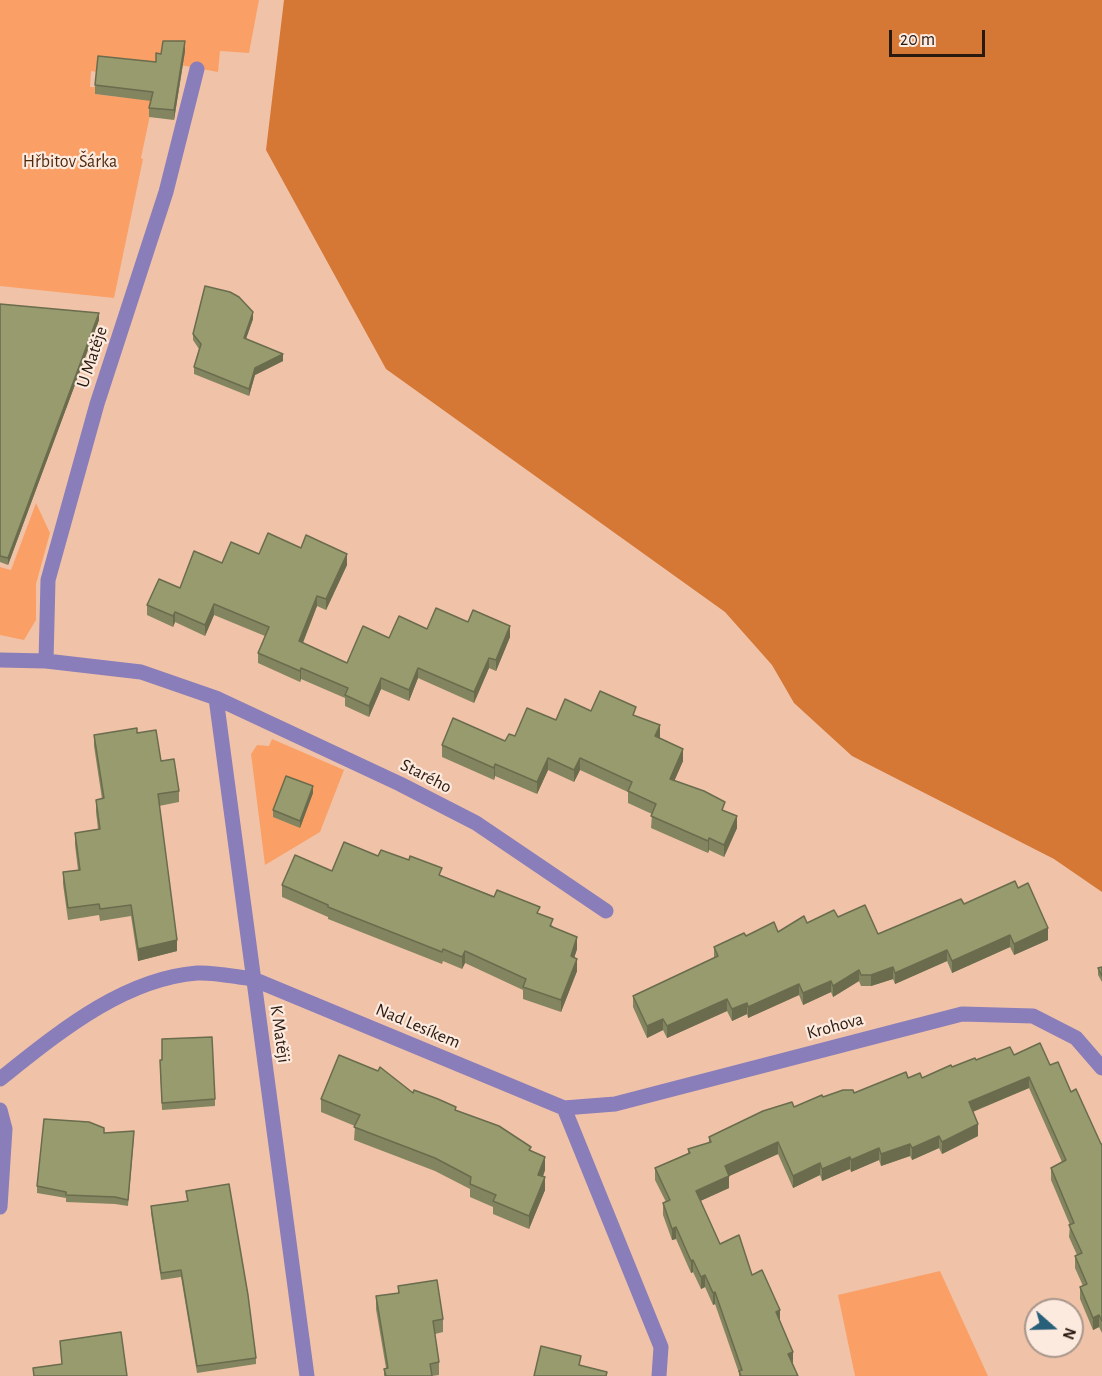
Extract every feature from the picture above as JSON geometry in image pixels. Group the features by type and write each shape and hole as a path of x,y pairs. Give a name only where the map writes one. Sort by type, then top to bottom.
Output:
{"street":[{"name":"U Matěje","path":"46,661 48,580 97,404 166,192 197,69"},
{"path":"0,660 46,661 141,672 216,698"},
{"name":"Starého","path":"216,698 400,784 476,823 606,911"},
{"name":"K Matěji","path":"216,698 307,1376"},
{"name":"Nad Lesíkem","path":"0,1079 47,1042 106,1004 151,983 198,973 253,978 564,1108"},
{"name":"Krohova","path":"564,1108 615,1104 962,1014 1033,1016 1076,1038 1102,1068"},
{"path":"564,1108 661,1347 660,1376"},
{"path":"0,1110 5,1130 0,1207"}],"green space":[{"name":"Hřbitov Šárka","path":"0,0 259,0 249,53 220,51 218,72 180,65 152,106 114,298 0,286","holes":["91,71 97,72 127,98 95,94 96,87 90,87"]},
{"path":"36,503 50,533 36,584 36,620 24,640 0,635 0,567 11,570"},
{"path":"272,739 344,770 320,832 265,865 251,754 257,745 269,746"},
{"path":"940,1271 988,1376 855,1376 838,1295"}],"shaded area":[{"path":"284,0 1102,0 1102,892 1054,859 852,756 794,703 772,665 725,612 386,369 266,150"}],"building":[{"path":"163,41 185,41 174,110 149,108 153,92 95,85 98,56 156,62 156,53 161,54"},
{"path":"205,286 230,292 239,297 253,312 244,338 283,354 255,368 249,389 194,367 201,344 193,334"},
{"path":"0,304 99,313 8,558 0,556"},
{"path":"268,533 301,548 306,535 347,554 326,599 317,596 299,641 347,663 363,626 389,638 399,616 427,629 436,608 468,622 473,610 510,626 496,660 489,658 474,692 418,668 409,690 381,678 369,706 345,695 348,688 258,653 269,627 214,604 205,625 175,612 173,616 147,605 159,579 180,588 194,551 222,563 231,542 259,554"},
{"path":"600,691 636,707 633,715 660,725 655,736 683,749 670,779 704,791 725,802 722,810 737,816 724,845 709,838 708,841 651,816 656,804 628,791 632,782 580,758 574,770 548,758 537,782 495,764 494,768 442,745 453,718 505,741 509,734 515,736 527,708 556,720 565,699 591,711"},
{"path":"137,728 137,733 156,730 161,761 174,759 179,791 158,794 177,940 138,949 131,905 100,909 99,904 68,908 63,872 80,870 75,833 100,829 96,800 104,798 94,735"},
{"path":"286,776 313,786 300,821 273,810"},
{"path":"344,842 378,856 381,850 409,860 410,856 442,868 439,875 494,897 497,890 540,907 537,913 553,919 550,926 577,937 571,956 577,959 561,1000 523,987 526,979 465,951 462,957 443,949 442,952 328,907 328,905 282,885 295,855 332,871"},
{"path":"1015,881 1018,888 1028,883 1048,928 1014,944 1010,935 952,961 947,950 895,973 893,967 871,975 861,975 859,970 833,986 831,981 803,993 799,984 748,1007 747,1003 732,1009 727,999 667,1026 663,1019 647,1026 633,996 718,956 714,947 744,933 746,936 774,922 778,932 804,916 807,923 834,910 838,917 865,905 878,934 961,899 964,904"},
{"path":"212,1037 215,1099 162,1103 160,1060 162,1060 162,1039"},
{"path":"1040,1043 1050,1065 1058,1062 1071,1092 1076,1089 1102,1144 1102,1321 1099,1315 1093,1318 1080,1287 1087,1284 1075,1256 1082,1253 1069,1225 1074,1223 1051,1168 1066,1160 1029,1077 969,1102 978,1124 942,1142 939,1136 912,1148 910,1144 881,1154 879,1148 822,1169 820,1163 793,1176 778,1142 725,1166 729,1176 696,1191 720,1244 739,1235 752,1275 762,1270 780,1310 776,1312 793,1352 788,1354 798,1376 741,1376 739,1371 742,1370 715,1292 713,1293 705,1275 701,1277 693,1260 691,1261 676,1227 672,1229 663,1203 670,1200 655,1168 690,1153 688,1149 711,1142 709,1137 763,1111 792,1102 794,1107 822,1095 823,1097 843,1090 853,1090 854,1093 906,1072 908,1078 920,1073 922,1078 951,1065 952,1067 975,1058 976,1060 1010,1047 1014,1055"},
{"path":"339,1055 378,1071 380,1067 413,1093 414,1090 438,1099 456,1107 455,1110 499,1126 531,1147 529,1150 545,1157 538,1175 545,1177 529,1216 493,1201 496,1195 470,1184 471,1177 435,1158 354,1127 360,1115 321,1099"},
{"path":"44,1119 89,1122 104,1128 104,1133 134,1131 128,1200 115,1197 66,1195 66,1192 37,1186"},
{"path":"229,1184 256,1358 197,1366 181,1270 161,1273 151,1206 188,1201 186,1191"},
{"path":"437,1280 443,1319 433,1321 439,1362 430,1364 432,1376 386,1376 384,1369 388,1368 376,1296 399,1293 398,1286"},
{"path":"121,1332 127,1376 34,1376 33,1368 62,1364 60,1341"},
{"path":"541,1346 581,1356 579,1365 607,1372 606,1376 534,1376"}]}
